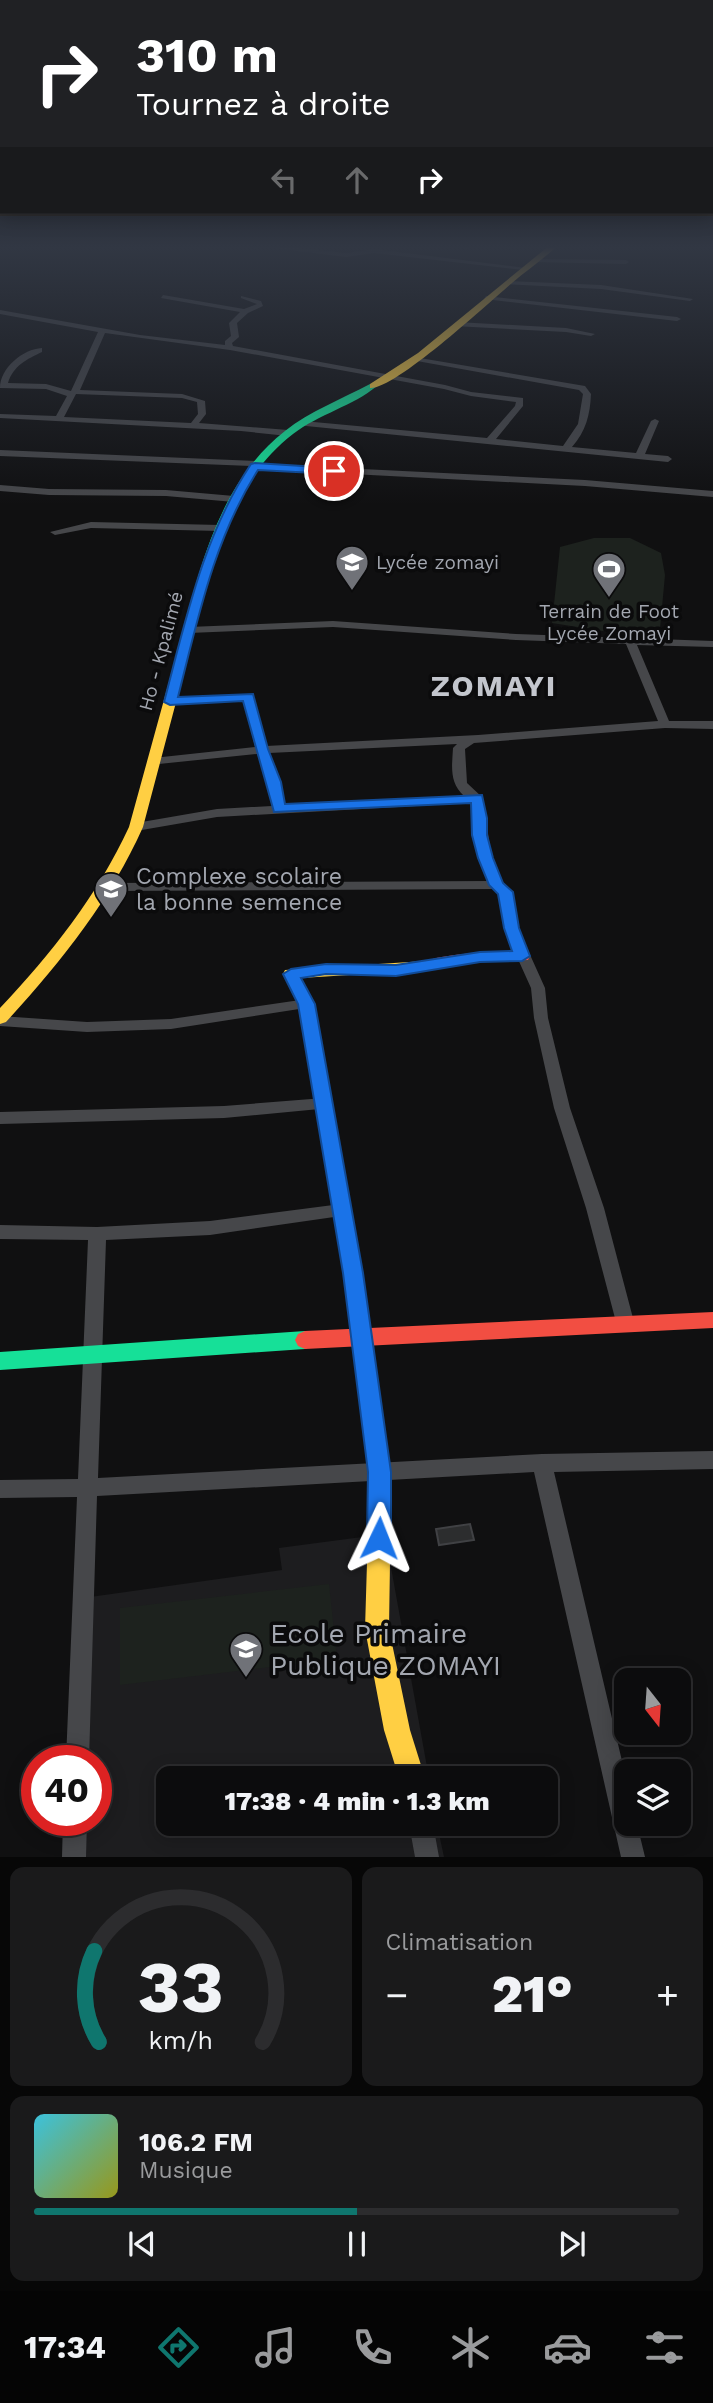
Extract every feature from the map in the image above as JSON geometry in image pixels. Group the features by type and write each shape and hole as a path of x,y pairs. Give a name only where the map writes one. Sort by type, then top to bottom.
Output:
{"main road":[{"name":"Ho - Kpalimé","path":"0,1020 46,969 110,887 121,867 136,827 207,563 234,499 255,465 288,433 388,378 417,359 448,332"},
{"path":"408,1766 397,1730 377,1629 380,1472 353,1273 307,1004 291,974 326,969 396,970 469,958 522,956"},
{"path":"0,1361 360,1336 713,1320"}],"street":[{"path":"59,419 82,383 94,352 94,341 102,332"},
{"path":"115,332 230,348 520,400 519,406 489,442"},
{"path":"230,348 228,343 234,337 234,332"},
{"path":"576,332 591,334"},
{"path":"39,350 13,360 2,385 54,388 74,394 182,396 201,401 202,414 194,425"},
{"path":"417,359 582,388 587,394 585,421 582,431 565,449"},
{"path":"0,416 194,425 288,433"},
{"path":"640,455 655,421"},
{"path":"306,423 668,459"},
{"path":"0,453 586,483 713,494"},
{"path":"0,488 50,492 166,493 234,499"},
{"path":"55,532 91,526 220,528"},
{"path":"189,630 333,624 516,638 713,644"},
{"path":"630,642 665,724"},
{"path":"170,702 249,697 261,749 274,782 279,809"},
{"path":"153,762 261,749 471,739 665,724 713,725"},
{"path":"471,739 459,748 457,779 465,793 477,799"},
{"path":"136,827 217,813 477,799"},
{"path":"477,799 479,835 497,885 506,892 512,928 538,988 541,1018 562,1108 595,1208 625,1322"},
{"path":"110,887 497,885"},
{"path":"0,1020 87,1027 171,1024 307,1004"},
{"path":"0,1118 224,1112 324,1104"},
{"path":"0,1232 97,1234 210,1228 341,1210"},
{"path":"77,1745 97,1234"},
{"path":"0,1489 86,1488 542,1463 713,1460"},
{"path":"542,1463 633,1857"},
{"path":"74,1857 75,1836"},
{"path":"423,1836 427,1857"}],"shaded area":[{"name":"Terrain de Foot Lycée Zomayi","path":"594,538 630,538 661,553 665,575 660,629 615,633 552,623 560,547"},
{"name":"Ecole Primaire Publique ZOMAYI","path":"385,1534 427,1766 156,1766 156,1836 440,1836 444,1857 75,1857 76,1836 112,1836 112,1745 78,1745 83,1598 282,1570 279,1548"},
{"path":"329,1584 337,1659 120,1685 120,1608"}],"building":[{"path":"470,1524 474,1540 439,1545 436,1529"}],"traffic: fast":[{"path":"187,638 221,526 248,475 266,452 288,433 373,386"},
{"path":"327,1122 353,1273 380,1472 380,1496"},
{"path":"0,1361 305,1340"}],"traffic: slow":[{"path":"373,386 421,355 450,332"},
{"path":"0,1018 77,929 124,854 136,827 187,638"},
{"path":"327,1122 307,1004 291,974 425,966"},
{"path":"380,1496 377,1629 397,1730 408,1766"}],"traffic: jam":[{"path":"425,966 480,957 522,956"},
{"path":"305,1340 713,1320"}],"place":[{"name":"Lycée zomayi","path":"352,592"},
{"name":"Terrain de Foot Lycée Zomayi","path":"609,599"},
{"name":"Complexe scolaire la bonne semence","path":"111,919"},
{"name":"Ecole Primaire Publique ZOMAYI","path":"246,1679"}],"district":[{"name":"ZOMAYI","path":"494,685"}],"route":[{"path":"334,471 255,466 234,499 207,563 170,702 249,697 261,749 274,782 279,809 477,799 479,835 485,858 497,885 506,892 512,928 522,956 480,957 396,970 326,969 291,974 307,1004 353,1273 380,1472 379,1538"}]}
